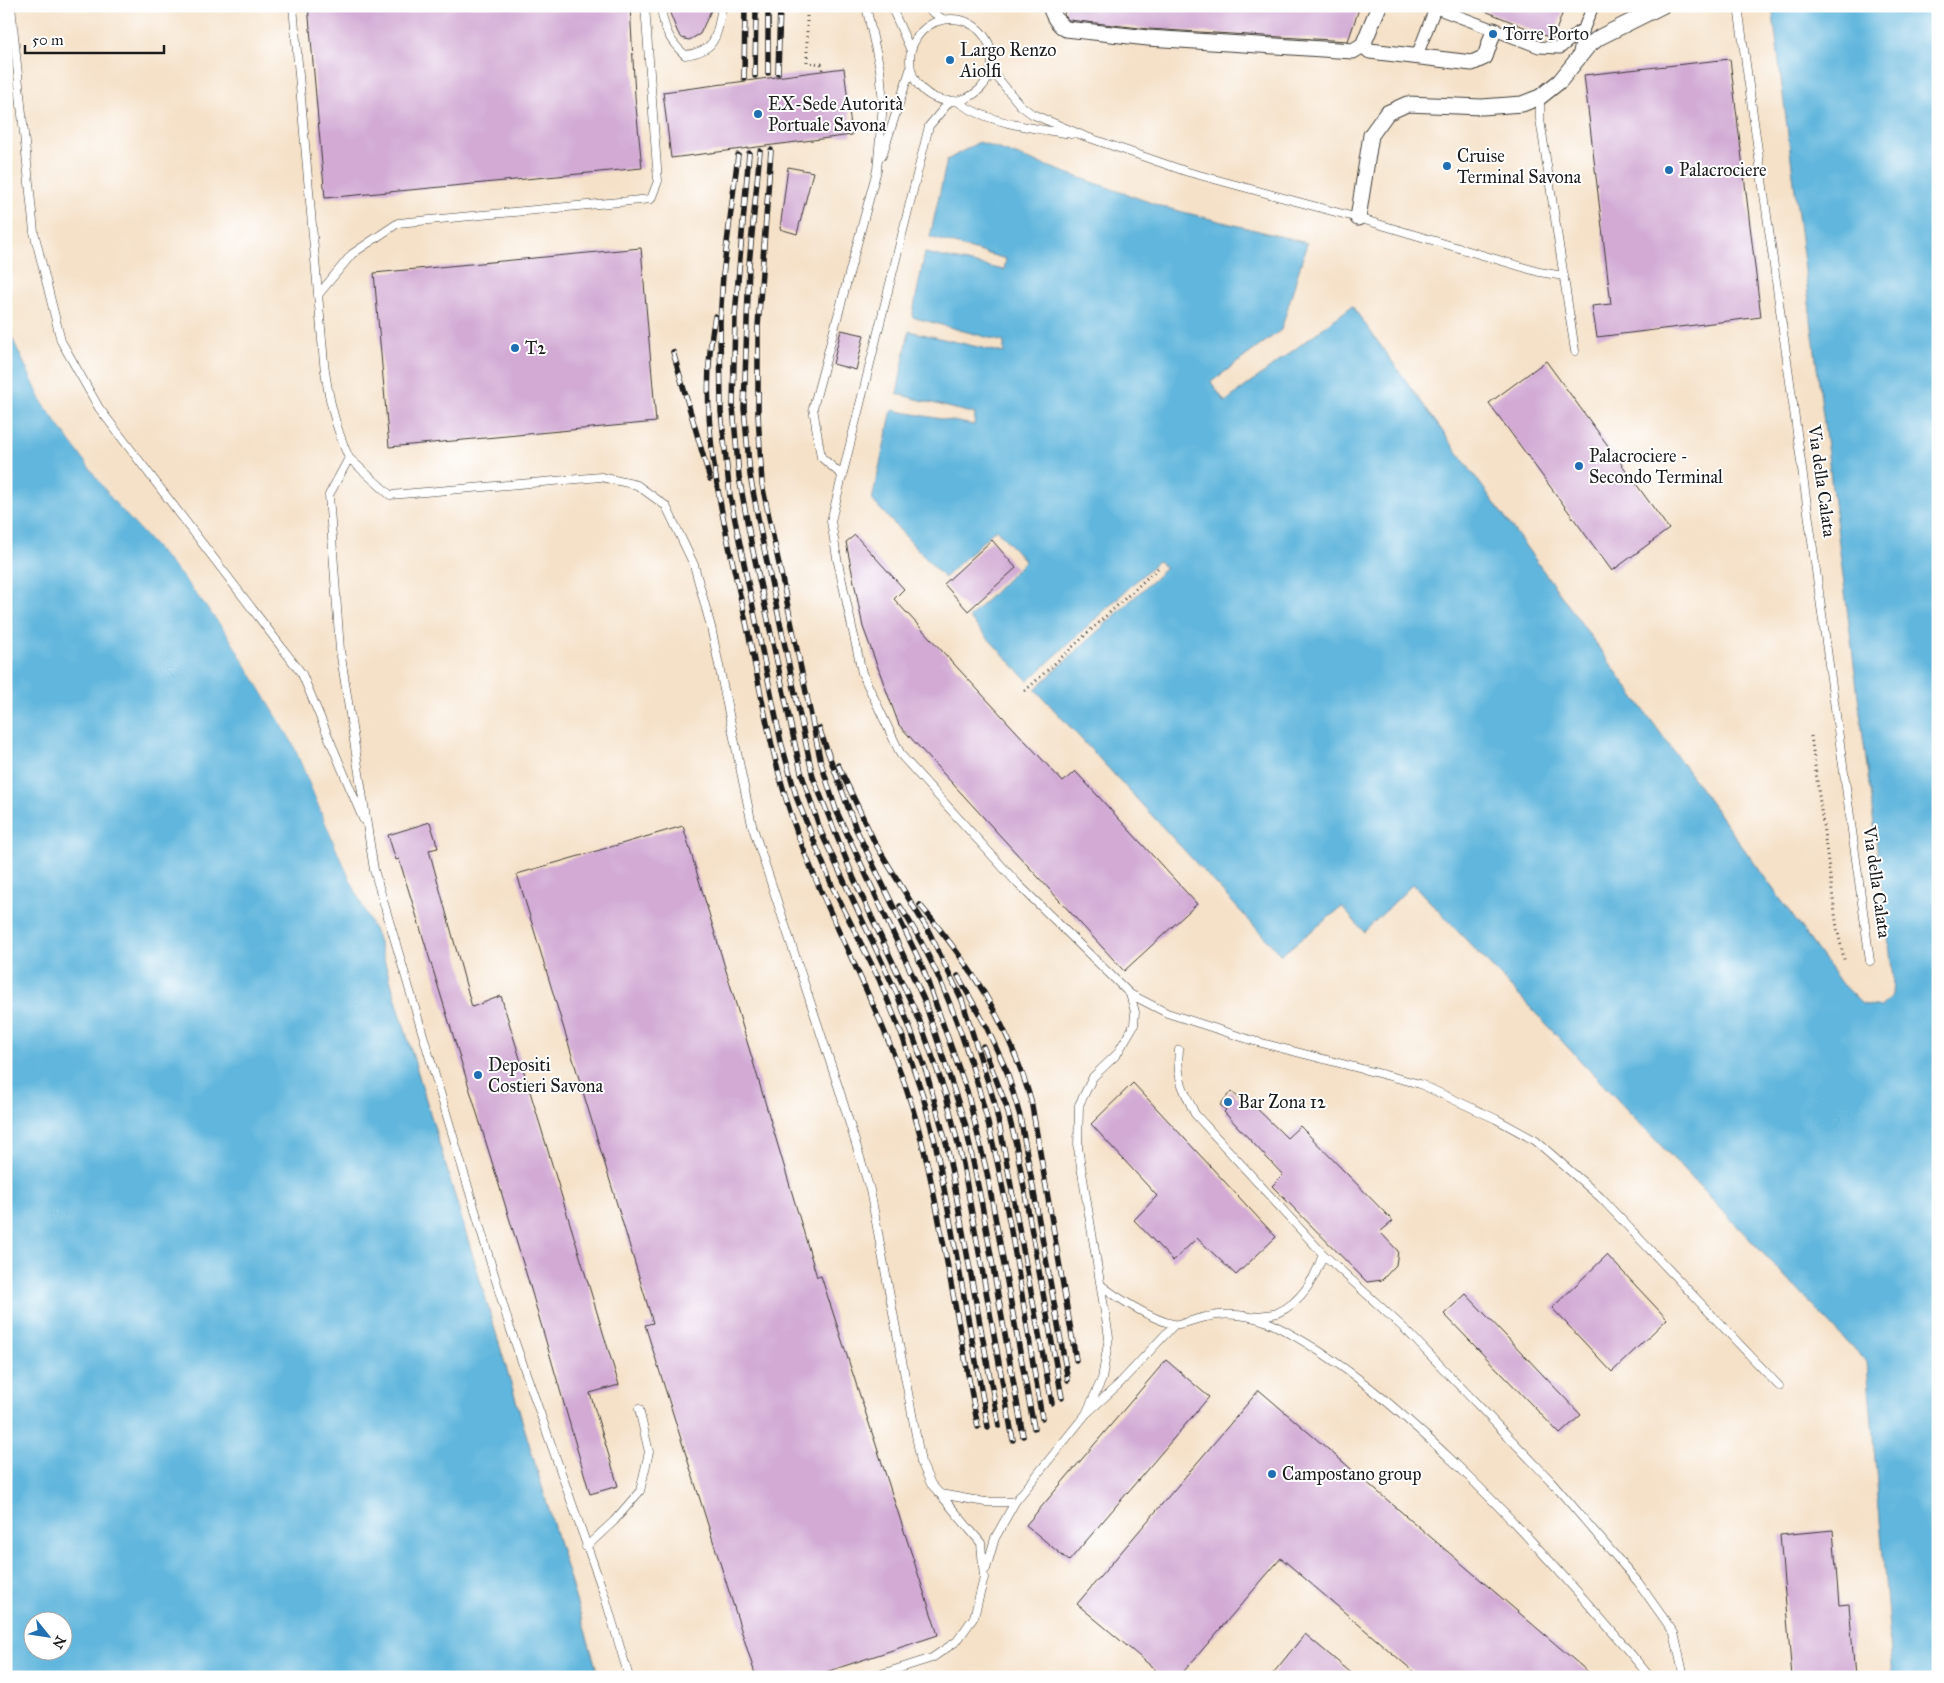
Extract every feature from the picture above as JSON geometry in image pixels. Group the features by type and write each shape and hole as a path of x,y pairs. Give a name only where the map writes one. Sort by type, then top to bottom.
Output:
{"street":[{"path":"1050,6 1056,20 1066,29 1148,38 1353,51 1363,45 1378,6"},
{"path":"1577,63 1584,28 1593,6"},
{"path":"1358,218 1371,135 1387,113 1407,104 1482,107 1522,104 1540,97 1560,81 1577,63 1588,46 1600,37 1645,10 1662,6"},
{"path":"1416,58 1434,7 1539,47 1560,48 1584,28"},
{"path":"1363,45 1370,51 1416,58 1472,63 1485,56 1494,30"}],"lane":[{"path":"11,6 34,232 61,342 99,408 302,674 368,832"},
{"path":"293,6 329,406 349,458 390,495 600,477 637,485 666,506 694,565 710,627 752,825 839,1089 870,1190 921,1462 931,1484 981,1543 984,1578"},
{"path":"318,296 352,254 398,224 651,198 658,181 645,6"},
{"path":"661,6 662,20 671,42 685,55 696,53 708,47 716,38 722,6"},
{"path":"866,6 880,68 883,104 877,170"},
{"path":"891,6 911,51 911,68 915,81 924,92 936,99 953,101 987,116 1035,129 1084,136"},
{"path":"924,6 944,20 969,23 981,33 991,54 991,70 978,91 953,101 929,126 831,521 837,558 862,673 901,755 1018,884 1130,994 1179,1018 1254,1041 1420,1084 1488,1115 1536,1141 1600,1196 1779,1386"},
{"name":"Via della Calata","path":"1738,6 1870,961"},
{"path":"911,51 923,30 944,20"},
{"path":"842,476 821,457 813,408 877,170 911,68"},
{"path":"991,70 1020,105 1032,114 1084,136 1188,172 1358,218 1539,272 1564,276"},
{"path":"1540,97 1540,119 1575,351"},
{"path":"349,458 329,495 340,650 374,870 510,1328 604,1594 629,1677"},
{"path":"1086,1414 1102,1379 1109,1338 1078,1148 1079,1105 1093,1077 1117,1054 1134,1025 1135,1012 1130,994"},
{"path":"1179,1050 1177,1070 1183,1091 1195,1114 1323,1254 1408,1332 1551,1481 1638,1582 1674,1633 1684,1677"},
{"path":"872,1677 932,1658 957,1641 974,1617 995,1538 1016,1502 1086,1414 1120,1384 1174,1325 1207,1316 1257,1316 1277,1312 1301,1295 1317,1273 1323,1254"},
{"path":"1100,1285 1119,1300 1174,1325"},
{"path":"1257,1316 1292,1334 1350,1370 1421,1431 1507,1514 1607,1625 1650,1677"},
{"path":"586,1547 614,1521 640,1491 649,1452 639,1409"},
{"path":"940,1494 984,1502 1016,1502"}],"path":[{"path":"807,6 807,62 821,64 823,71"},
{"path":"1025,691 1160,566"},
{"path":"1811,736 1837,928 1845,963"}],"water":[{"path":"1772,6 1938,6 1938,1677 1893,1677 1867,1363 1413,884 1364,932 1342,907 1281,955 1035,689 1166,568 1158,561 1028,681 969,618 1025,561 996,529 944,578 872,500 892,410 974,425 975,414 897,394 909,331 1004,353 1004,342 912,317 925,253 1004,270 1006,259 930,237 947,160 979,142 1163,207 1307,243 1281,330 1211,382 1225,402 1352,306 1841,983 1862,1004 1881,1007 1892,995 1893,977"},
{"path":"6,325 43,403 113,500 183,577 227,633 293,743 337,850 377,936 599,1677 6,1677"}],"pier":[{"path":"6,323 45,402 115,499 185,576 229,631 296,742 377,936 337,850 293,743 227,633 183,577 113,500 43,403"}],"building":[{"path":"308,6 630,6 635,96 642,168 325,198"},
{"path":"667,6 713,6 700,34 689,40 682,38 678,33"},
{"path":"1066,6 1360,6 1348,41 1149,29 1069,20 1064,15"},
{"path":"1473,6 1565,6 1553,39"},
{"name":"Palacrociere","path":"1730,59 1761,317 1597,337 1592,306 1611,304 1584,75"},
{"name":"EX-Sede Autorità Portuale Savona","path":"844,68 852,135 671,158 663,92"},
{"path":"788,167 813,172 797,234 780,229"},
{"name":"T2","path":"641,248 656,422 389,447 374,273"},
{"path":"841,330 864,335 856,370 833,364"},
{"name":"Palacrociere - Secondo Terminal","path":"1546,361 1669,529 1612,571 1489,403"},
{"path":"855,535 904,589 894,599 1063,782 1075,771 1197,904 1124,971 899,725 863,627 846,542"},
{"path":"992,540 1016,568 968,611 944,584"},
{"path":"430,822 438,848 429,850 472,1007 501,996 619,1385 590,1393 618,1486 590,1494 530,1286 399,859 396,860 388,835"},
{"path":"683,826 817,1277 821,1276 938,1635 811,1677 756,1677 645,1325 653,1323 517,874"},
{"path":"1133,1083 1276,1237 1236,1275 1197,1238 1173,1261 1134,1220 1157,1196 1091,1124"},
{"path":"1231,1091 1239,1098 1243,1095 1287,1138 1300,1126 1393,1221 1380,1232 1398,1251 1396,1265 1382,1280 1367,1282 1272,1186 1283,1175 1224,1112 1226,1110 1220,1105"},
{"path":"1607,1255 1667,1319 1612,1372 1552,1308"},
{"path":"1466,1294 1581,1415 1560,1434 1444,1314"},
{"path":"1166,1360 1209,1397 1069,1561 1026,1525"},
{"name":"Campostano group","path":"1259,1390 1594,1677 1420,1677 1281,1558 1179,1677 1164,1677 1077,1604"},
{"path":"1833,1530 1839,1605 1849,1604 1855,1677 1792,1677 1780,1535"},
{"path":"1305,1634 1356,1677 1270,1677"}],"railway":[{"path":"744,78 745,6"},
{"path":"755,76 756,6"},
{"path":"768,6 768,73"},
{"path":"778,73 780,6"},
{"path":"771,150 758,327 758,414 762,484 821,763 836,810 924,1000 965,1123 982,1205 1023,1436"},
{"path":"760,151 749,265 744,408 750,475 762,539 813,777 854,879 919,1019 946,1095 963,1164 1013,1440"},
{"path":"749,153 735,316 733,407 739,477 751,542 801,772 821,832 897,994 926,1071 947,1146 999,1426"},
{"path":"738,155 723,275 720,322 721,412 730,496 781,742 797,799 833,888 879,979 903,1038 923,1096 936,1146 988,1427"},
{"path":"715,316 708,397 716,478 770,738 783,789 799,838 825,901 882,1025 913,1109 934,1193 978,1427"},
{"path":"673,352 710,479"},
{"path":"819,728 856,829 922,966 967,1091 987,1173 1034,1428"},
{"path":"838,765 875,843 929,932 962,1000 994,1101 1052,1403"},
{"path":"920,905 972,973 986,996 1011,1045 1031,1100 1076,1360"},
{"path":"900,906 932,963 958,1024 979,1088 1009,1221 1042,1418"},
{"path":"958,976 986,1026 1007,1072 1020,1116 1068,1380"},
{"path":"983,1046 1006,1105 1016,1144 1062,1398"}],"place":[{"name":"Torre Porto","path":"1493,34"},
{"name":"Largo Renzo Aiolfi","path":"950,60"},
{"name":"EX-Sede Autorità Portuale Savona","path":"758,114"},
{"name":"Cruise Terminal Savona","path":"1447,166"},
{"name":"Palacrociere","path":"1669,170"},
{"name":"T2","path":"515,348"},
{"name":"Palacrociere - Secondo Terminal","path":"1579,466"},
{"name":"Depositi Costieri Savona","path":"478,1075"},
{"name":"Bar Zona 12","path":"1228,1102"},
{"name":"Campostano group","path":"1272,1474"}]}
